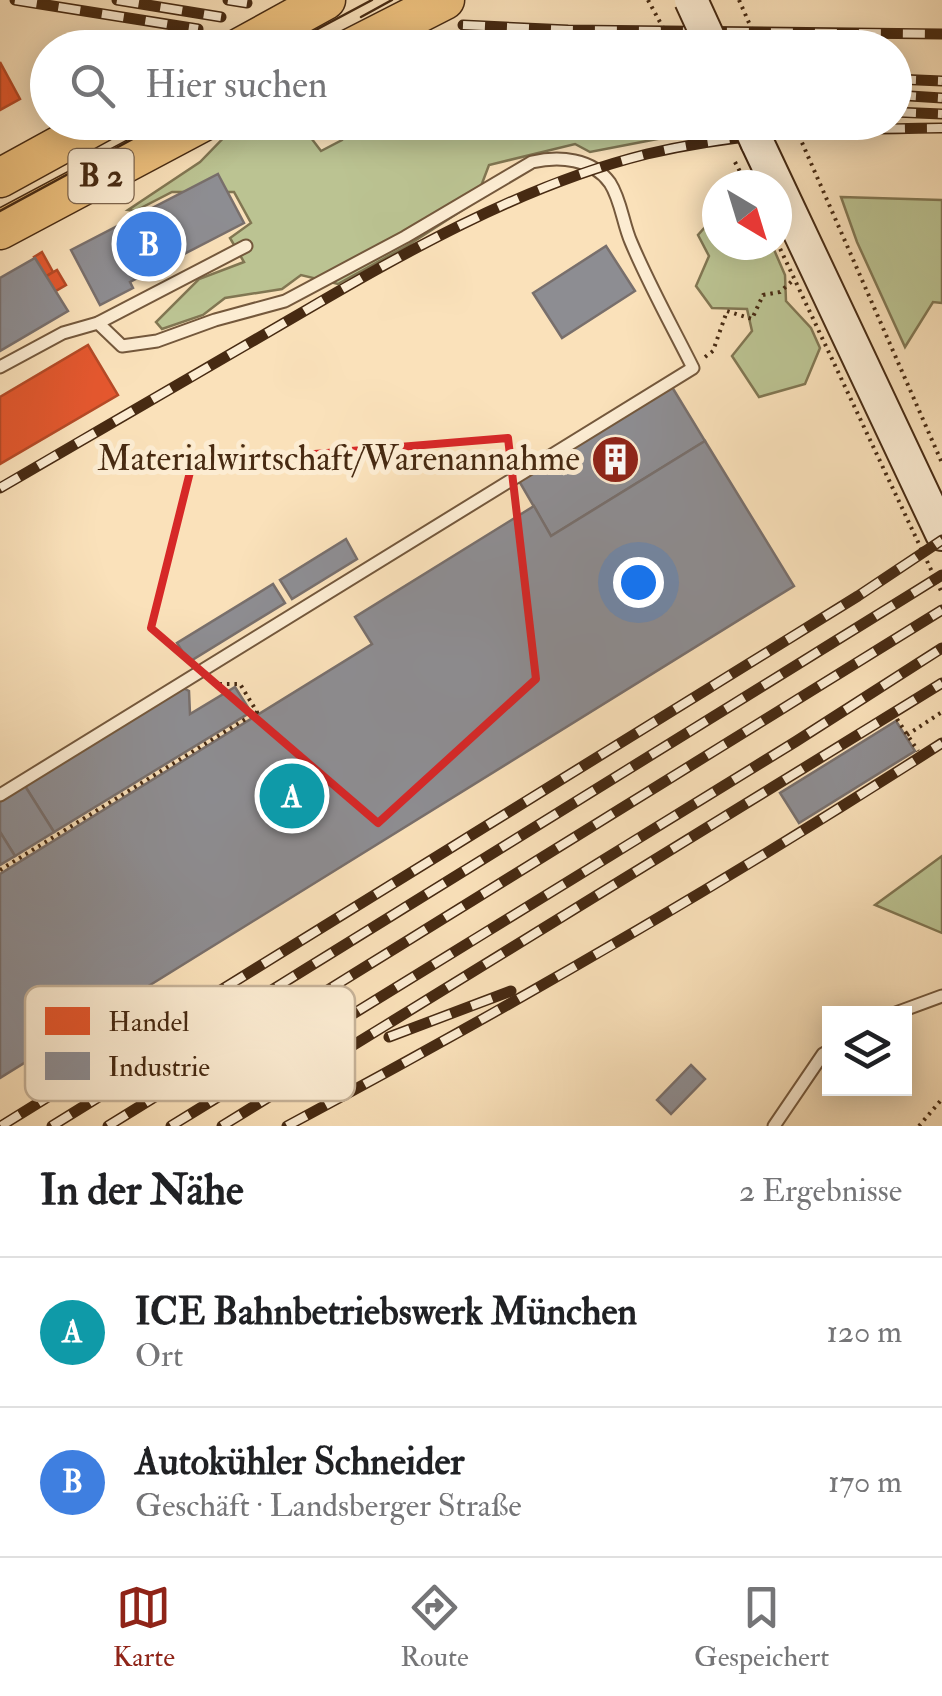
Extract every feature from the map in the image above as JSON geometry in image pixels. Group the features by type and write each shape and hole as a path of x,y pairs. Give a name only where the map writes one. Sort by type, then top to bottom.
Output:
{"main road":[{"path":"272,30 326,0"},
{"path":"386,30 445,0"},
{"path":"691,0 705,30"},
{"name":"B 2","path":"0,178 69,140"},
{"name":"B 2","path":"0,230 169,140"},
{"path":"756,140 942,534"}],"lane":[{"path":"0,795 693,368 630,240 609,183 574,160 552,158 532,162 404,238 285,301 157,341 122,346 98,323"},
{"path":"0,367 63,332 98,323 246,246"},
{"path":"912,1007 942,996"},
{"path":"774,1126 822,1055"}],"path":[{"path":"648,0 664,30"},
{"path":"739,0 752,30"},
{"path":"801,140 942,463"},
{"path":"786,260 942,593"},
{"path":"718,337 727,310 752,320 763,294 780,292 795,278"},
{"path":"0,870 257,712 249,698"},
{"path":"908,734 942,712"},
{"path":"897,719 918,750"},
{"path":"918,1126 942,1099"}],"highlighted area":[{"path":"508,438 536,679 378,823 151,628 192,464"}],"green space":[{"path":"221,140 313,140 321,151 342,140 652,140 590,152 575,144 489,165 475,202 338,284 301,275 282,289 225,298 203,315 162,329 156,322 199,279 244,262 230,238 251,223 234,192 172,192 135,211 128,210 200,162"},
{"path":"841,197 942,200 942,303 933,302 905,347 857,242"},
{"path":"707,260 778,260 785,275 786,301 811,328 820,348 805,384 759,397 732,356 752,331 747,309 712,308 696,286"},
{"path":"942,856 942,933 875,905"}],"building: Handel":[{"path":"0,62 20,99 0,110"},
{"path":"42,252 53,272 45,277 34,257"},
{"path":"57,270 66,285 54,292 45,277"},
{"path":"88,345 118,395 0,464 0,397"}],"building: Industrie":[{"path":"218,174 244,223 130,282 133,288 100,305 71,250"},
{"path":"606,246 635,291 562,338 533,293"},
{"path":"35,258 68,311 0,351 0,278"},
{"name":"Materialwirtschaft/Warenannahme","path":"672,387 705,441 551,536 519,481"},
{"path":"705,441 794,586 148,986 25,986 25,1063 0,1078 0,874 372,644 355,617 534,506 551,536"},
{"path":"346,539 357,559 292,599 280,580"},
{"path":"273,584 285,603 189,662 177,643"},
{"path":"235,687 251,712 54,832 25,786 183,688 189,691 190,714"},
{"path":"896,721 915,751 799,823 780,793"},
{"path":"25,786 54,832 15,856 0,832 0,802"},
{"path":"0,832 15,856 0,865"},
{"path":"691,1065 705,1079 671,1114 657,1100"}],"tram line":[{"path":"316,30 372,0"},
{"path":"361,17 392,0"},
{"path":"0,211 131,140"}],"railway":[{"path":"15,0 198,29"},
{"path":"117,0 221,17"},
{"path":"228,0 247,3"},
{"path":"463,25 568,30"},
{"path":"912,34 942,34"},
{"path":"912,80 942,81"},
{"path":"912,96 942,98"},
{"path":"912,113 942,114"},
{"path":"912,129 942,128"},
{"path":"0,488 462,224 600,168 720,140"},
{"path":"227,986 858,596 942,540"},
{"path":"278,986 942,575"},
{"path":"334,986 942,610"},
{"path":"355,1013 942,648"},
{"path":"355,1044 942,683"},
{"path":"355,1089 618,941 942,743"},
{"path":"389,1037 511,991"},
{"path":"1,1126 41,1101"},
{"path":"52,1126 92,1101"},
{"path":"108,1126 148,1101"},
{"path":"171,1126 212,1101"},
{"path":"222,1126 263,1101"},
{"path":"287,1126 333,1101"}],"place":[{"name":"Autokühler Schneider","path":"149,244"},
{"name":"Materialwirtschaft/Warenannahme","path":"615,459"},
{"name":"ICE Bahnbetriebswerk München","path":"292,796"}]}
